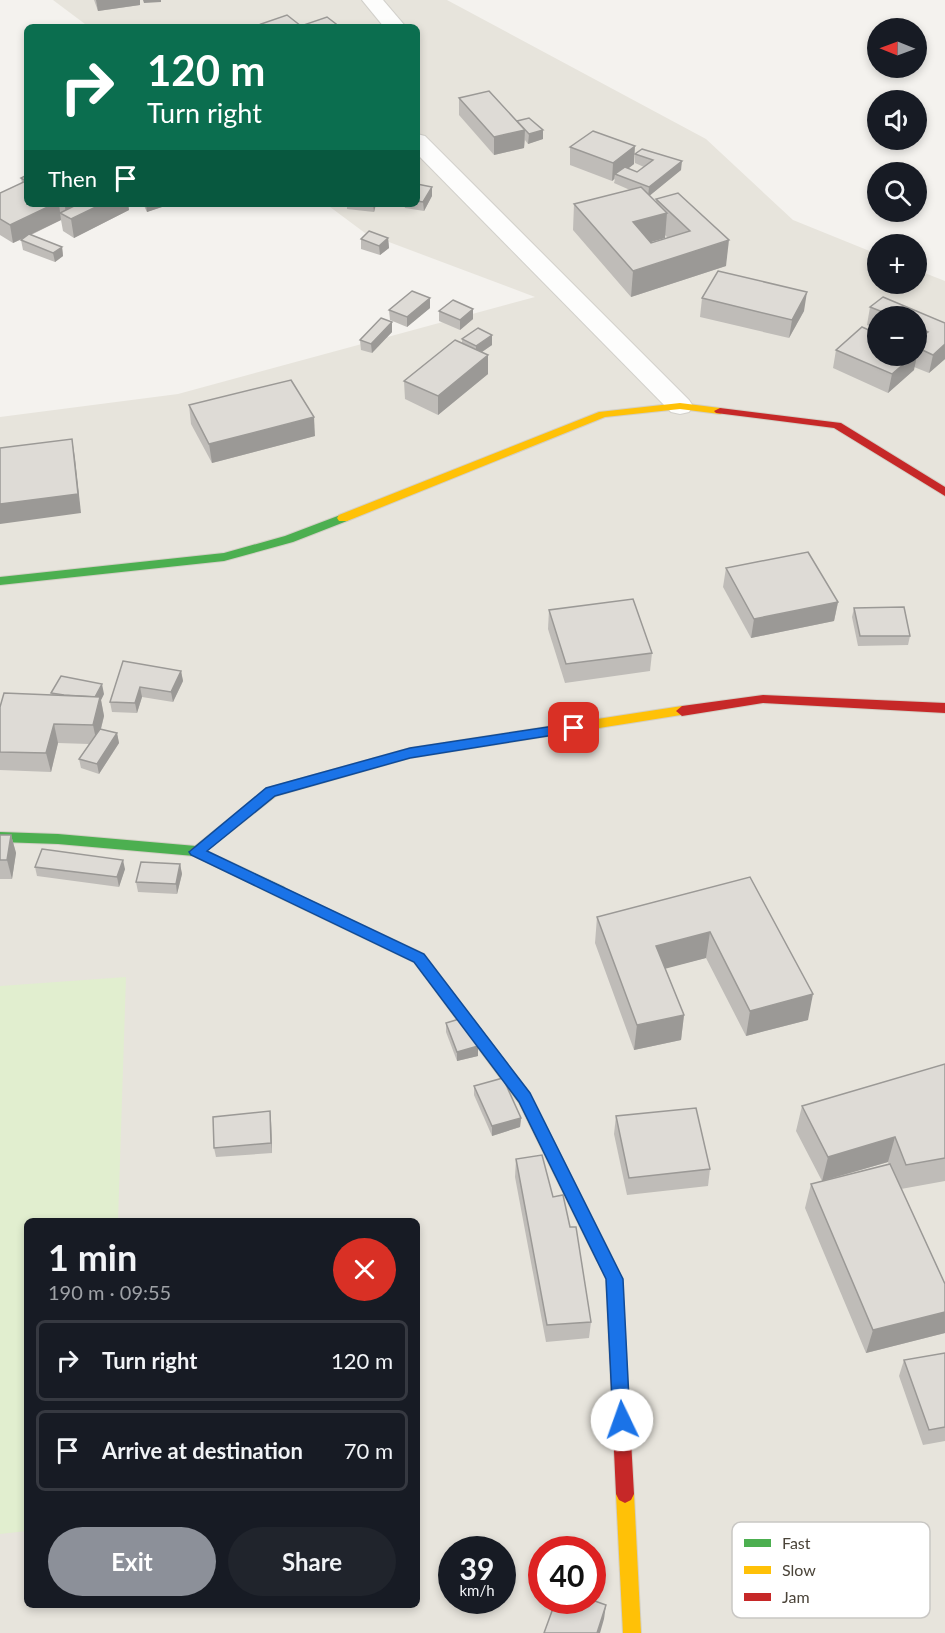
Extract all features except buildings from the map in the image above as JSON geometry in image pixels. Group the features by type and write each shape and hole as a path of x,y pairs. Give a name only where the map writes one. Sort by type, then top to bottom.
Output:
{"street":[{"path":"372,0 392,24"},
{"path":"420,144 680,406"},
{"path":"0,581 224,557 289,539 603,414 680,406 837,425 945,492"},
{"path":"196,852 271,792 410,753 763,699 945,708"},
{"path":"0,837 58,839 196,852 419,958 524,1098 614,1279 632,1633"}],"shaded area":[{"path":"53,0 447,0 706,139 793,220 867,250 867,294 927,294 927,274 945,281 945,1633 0,1633 0,417 178,394 535,297 365,233 330,207 420,207 420,24 85,24"}],"green space":[{"path":"126,977 118,1218 24,1218 24,1531 0,1534 0,986"}],"traffic: fast":[{"path":"0,581 224,557 289,539 343,518"},
{"path":"0,837 58,839 196,851 279,891"}],"traffic: slow":[{"path":"343,518 603,414 680,406 720,411"},
{"path":"196,851 271,792 410,753 682,711"},
{"path":"279,891 419,958 524,1098 603,1256"},
{"path":"625,1494 632,1633"}],"traffic: jam":[{"path":"720,411 837,425 945,492"},
{"path":"682,711 763,699 945,708"},
{"path":"603,1256 614,1279 625,1494"}],"route":[{"path":"574,728 410,753 271,792 196,852 419,958 524,1098 614,1279 622,1420"}]}
